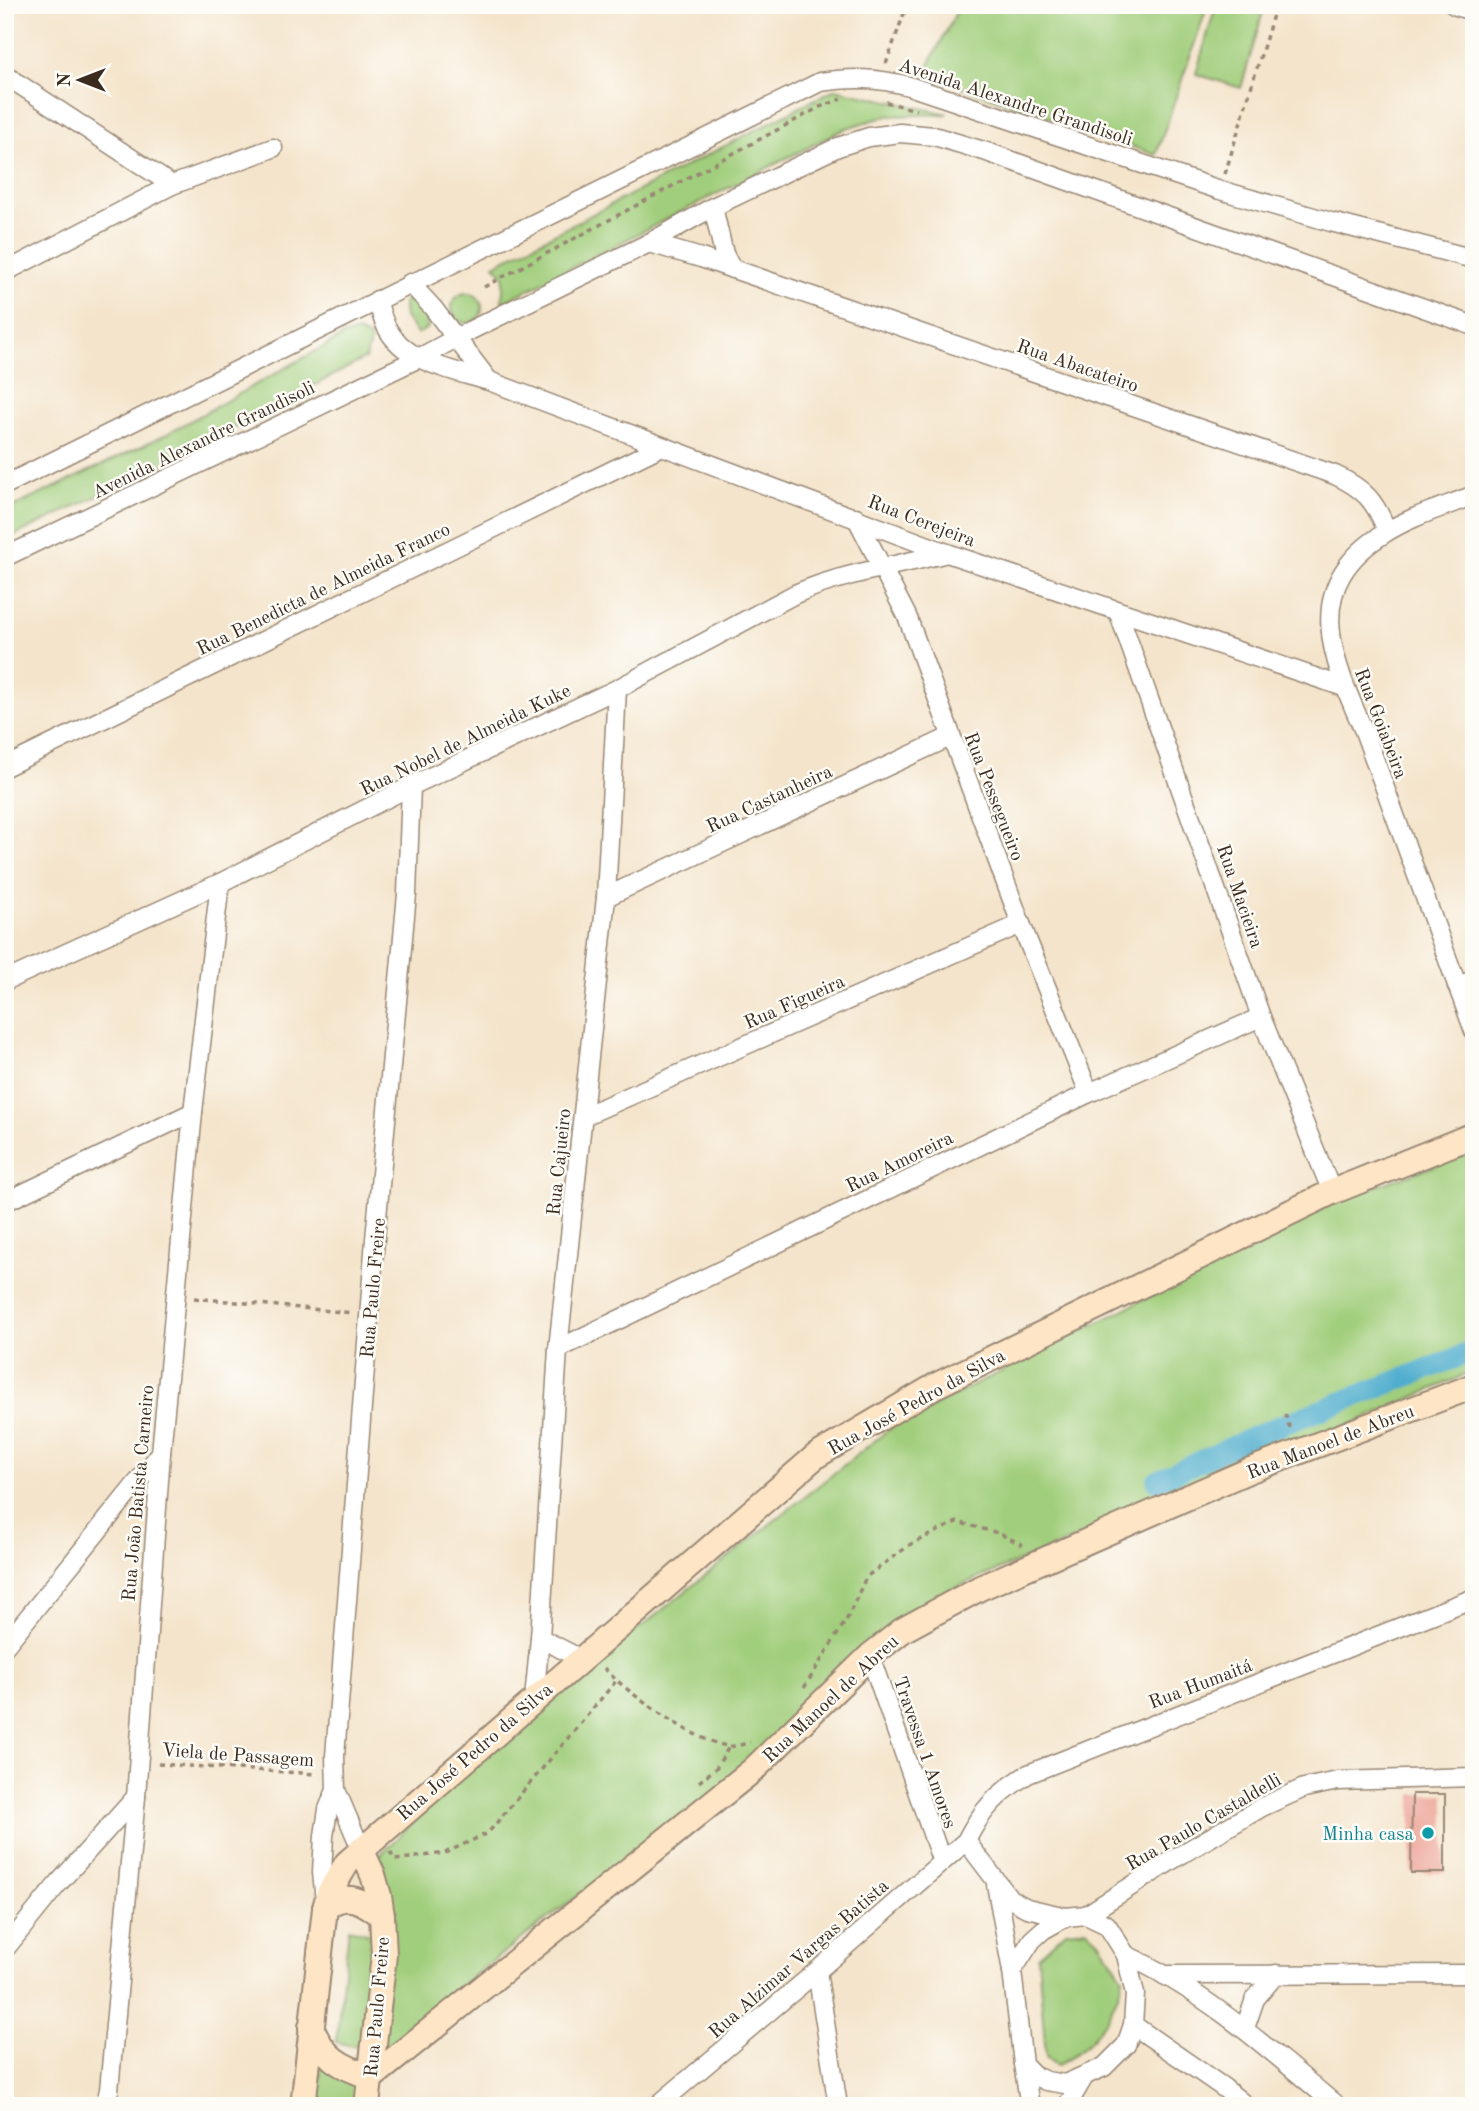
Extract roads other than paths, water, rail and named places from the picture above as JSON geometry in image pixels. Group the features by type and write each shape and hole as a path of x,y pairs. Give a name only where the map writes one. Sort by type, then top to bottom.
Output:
{"main road":[{"name":"Rua José Pedro da Silva","path":"325,1908 338,1875 370,1841 816,1456 935,1386 1332,1192 1474,1135"},
{"name":"Rua Manoel de Abreu","path":"372,2077 752,1770 870,1656 903,1630 949,1604 1285,1456 1474,1386"},
{"name":"Rua Paulo Freire","path":"367,2106 384,1955 382,1916 373,1875 370,1841"},
{"path":"325,1908 336,1900 353,1898 371,1906 382,1916"},
{"name":"Rua Paulo Freire","path":"303,2106 325,1908"},
{"path":"311,2027 319,2046 327,2055 341,2065 372,2077"}],"street":[{"path":"5,75 172,185"},
{"name":"Avenida Alexandre Grandisoli","path":"5,485 820,82 852,77 880,79 1220,190 1474,259"},
{"name":"Avenida Alexandre Grandisoli","path":"5,557 419,358 649,243 713,207 838,147 869,137 900,133 934,135 1474,326"},
{"path":"5,272 172,185 273,148"},
{"path":"713,207 719,238 732,269"},
{"name":"Rua Abacateiro","path":"649,243 1335,475 1353,483 1367,495 1387,531"},
{"path":"410,283 489,381"},
{"path":"377,300 385,325 393,337 419,358"},
{"name":"Rua Cerejeira","path":"419,358 489,381 947,553 1344,687"},
{"name":"Rua Benedicta de Almeida Franco","path":"5,767 660,447"},
{"name":"Rua Goiabeira","path":"1474,495 1387,531 1356,553 1339,577 1331,607 1330,641 1344,687 1465,983 1474,1031"},
{"name":"Rua Pessegueiro","path":"856,517 907,616 1021,924 1089,1093"},
{"name":"Rua Nobel de Almeida Kuke","path":"5,981 220,883 411,786 617,689 795,594 821,583 947,553"},
{"name":"Rua Macieira","path":"1118,611 1261,1017 1332,1192"},
{"name":"Rua Cajueiro","path":"534,1699 558,1349 606,897 617,689"},
{"name":"Rua Castanheira","path":"606,897 950,737"},
{"name":"Rua Paulo Freire","path":"325,1908 322,1872 324,1836 336,1782 369,1315 407,894 411,786"},
{"name":"Rua João Batista Carneiro","path":"105,2106 109,2090 136,1797 175,1297 220,883"},
{"name":"Rua Figueira","path":"584,1116 1021,924"},
{"name":"Rua Amoreira","path":"558,1349 1089,1093 1261,1017"},
{"path":"5,1202 193,1112"},
{"path":"5,1646 161,1453"},
{"name":"Rua Humaitá","path":"966,1841 976,1820 990,1803 1028,1774 1474,1598"},
{"path":"540,1638 585,1655"},
{"name":"Travessa 1 Amores","path":"870,1656 942,1863"},
{"name":"Rua Paulo Castaldelli","path":"1086,1915 1262,1807 1304,1788 1338,1781 1474,1777"},
{"name":"Rua Paulo Freire","path":"336,1782 370,1841"},
{"path":"5,1949 56,1886 136,1797"},
{"path":"966,1841 1003,1892 1018,1905 1066,1917 1086,1915 1107,1925 1126,1955 1135,1994 1133,2025 1126,2045 1104,2067 1065,2084 1035,2076 1023,2064"},
{"name":"Rua Alzimar Vargas Batista","path":"657,2106 966,1841"},
{"path":"996,1880 1012,1971 1030,2106"},
{"path":"1012,1971 1032,1940 1066,1917"},
{"path":"1126,1955 1164,1975 1245,2028 1337,2106"},
{"path":"817,1971 838,2106"},
{"path":"1245,2028 1255,1999 1276,1974"},
{"path":"1164,1975 1474,1974"},
{"path":"1133,2025 1246,2106"},
{"path":"1067,2106 1084,2077"}],"waterway":[{"path":"1157,1481 1266,1431 1474,1351"}],"place":[{"name":"Minha casa","path":"1428,1833"}]}
